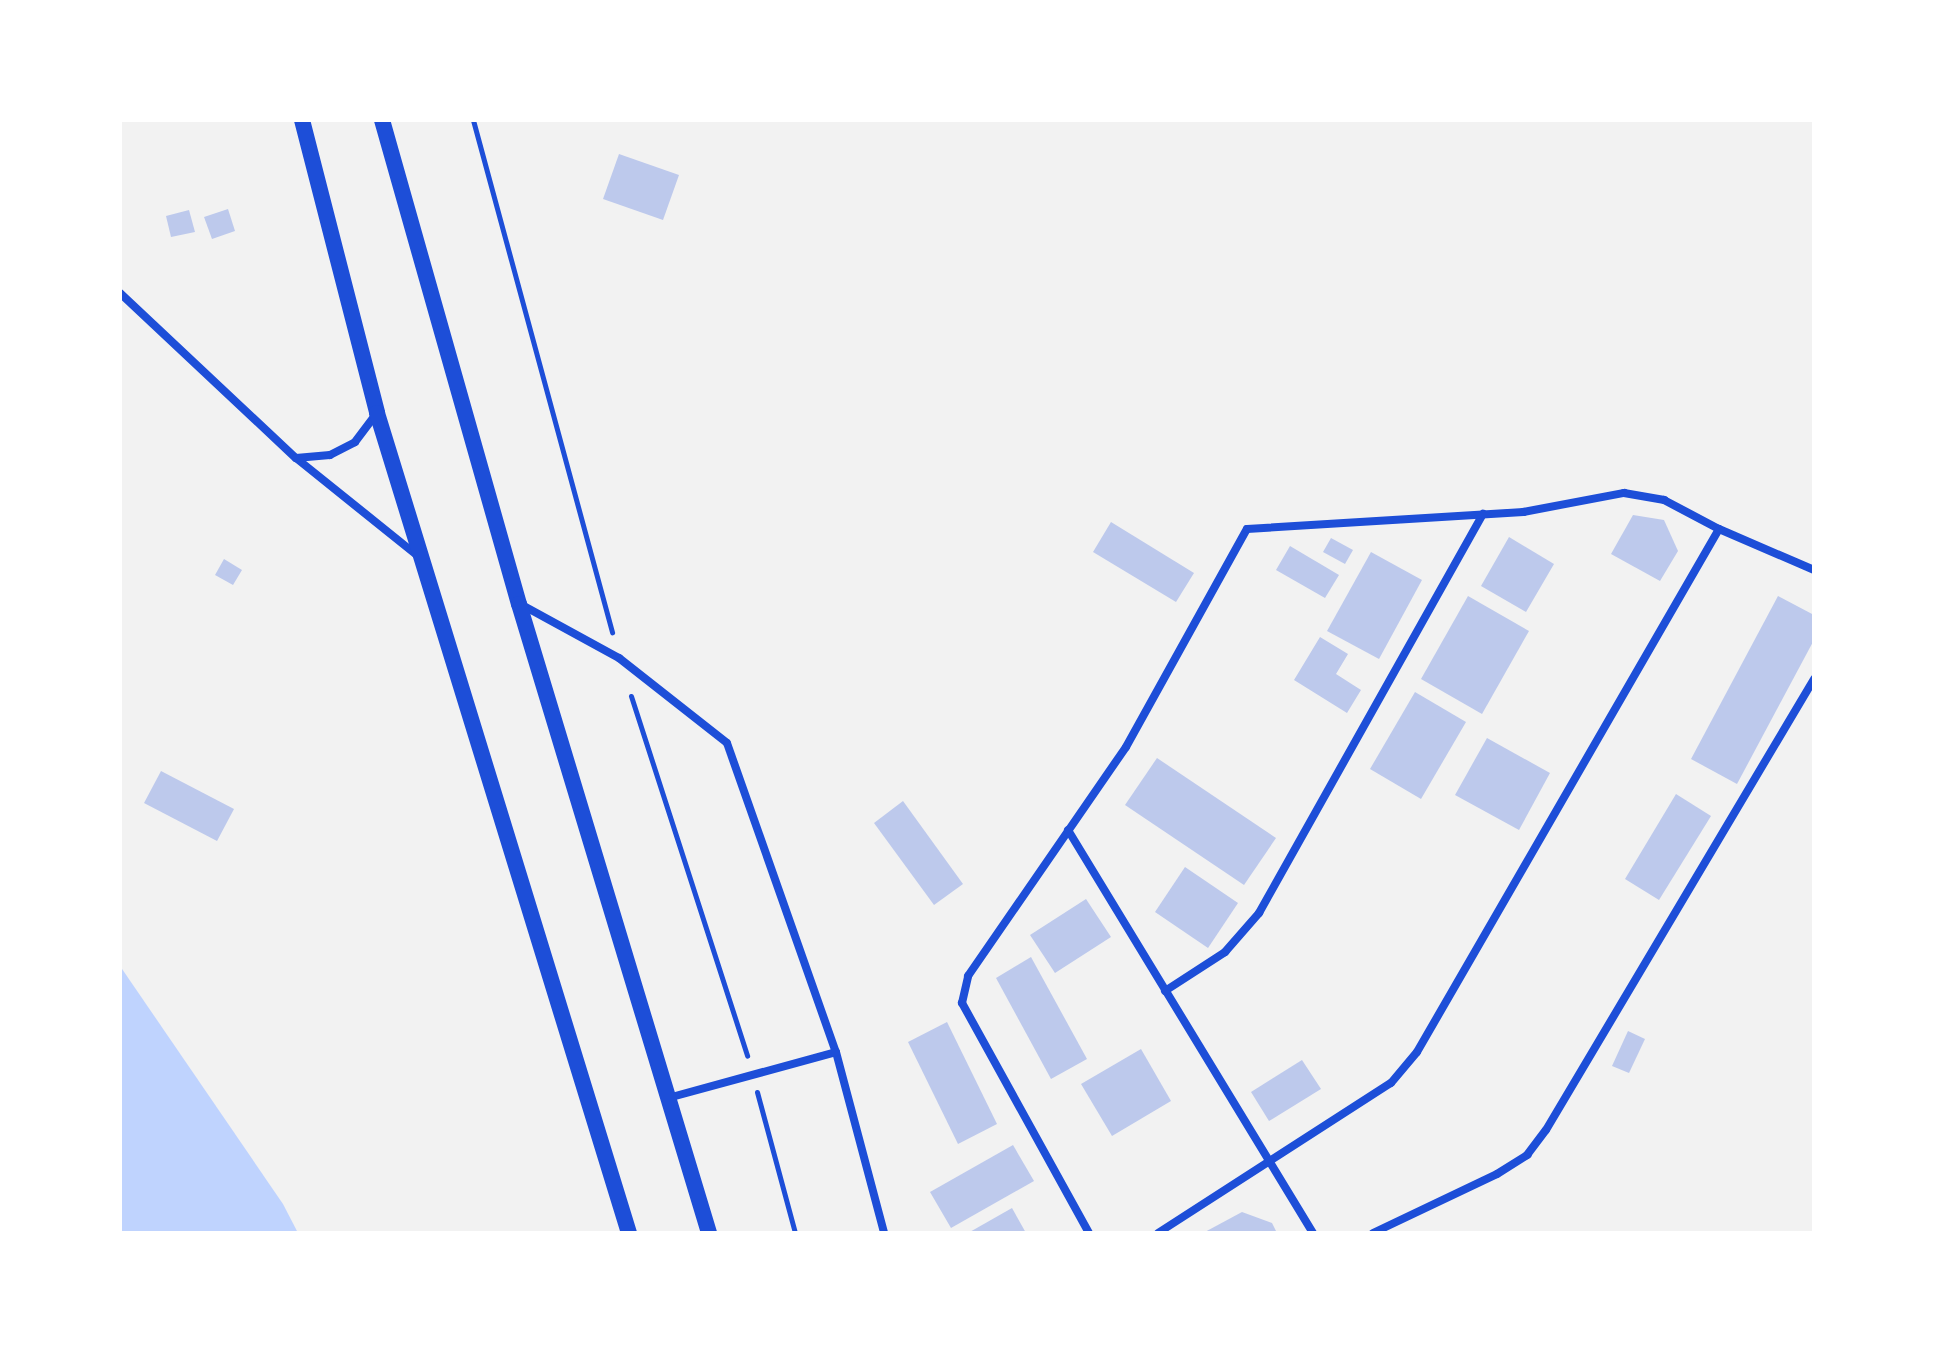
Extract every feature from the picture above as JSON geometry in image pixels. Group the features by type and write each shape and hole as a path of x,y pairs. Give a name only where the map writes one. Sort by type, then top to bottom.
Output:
{"main road":[{"path":"302,120 377,413 629,1233"},
{"path":"385,122 519,604 709,1233"}],"street":[{"path":"120,293 296,458 423,560"},
{"path":"296,458 330,455 355,442 377,413"},
{"path":"1089,1233 962,1003 968,976 1126,747 1247,529 1523,512 1624,493 1664,500 1719,529 1814,570"},
{"path":"1165,991 1225,952 1247,931 1259,913 1483,514"},
{"path":"1158,1233 1391,1083 1417,1052 1719,529"},
{"path":"519,604 619,658 727,743 836,1052 884,1233"},
{"path":"1373,1233 1497,1174 1527,1155 1546,1130 1814,679"},
{"path":"1068,830 1267,1162 1313,1233"},
{"path":"668,1098 836,1052"}],"water":[{"path":"120,966 283,1204 298,1233 120,1233"}],"building":[{"path":"619,154 679,175 663,220 603,199"},
{"path":"228,209 235,231 212,239 204,217"},
{"path":"189,210 195,232 171,237 166,216"},
{"path":"1633,515 1664,520 1678,551 1660,581 1611,554"},
{"path":"1111,522 1194,573 1176,602 1093,552"},
{"path":"1509,537 1554,564 1526,612 1481,586"},
{"path":"1331,538 1353,550 1345,564 1323,552"},
{"path":"1290,546 1339,575 1325,598 1276,570"},
{"path":"1371,552 1422,580 1379,659 1327,631"},
{"path":"224,559 242,570 233,585 215,575"},
{"path":"1468,596 1529,631 1482,714 1421,679"},
{"path":"1778,596 1814,615 1814,640 1737,784 1691,759"},
{"path":"1320,637 1348,654 1336,674 1361,690 1347,713 1294,680"},
{"path":"1415,692 1466,722 1421,799 1370,769"},
{"path":"1487,738 1550,773 1519,830 1455,795"},
{"path":"1157,758 1276,838 1244,885 1125,805"},
{"path":"161,771 234,809 217,841 144,803"},
{"path":"1676,794 1711,816 1659,900 1625,879"},
{"path":"903,801 963,884 934,905 874,823"},
{"path":"1185,867 1238,903 1208,948 1155,912"},
{"path":"1086,899 1111,937 1055,973 1030,935"},
{"path":"1031,957 1087,1059 1051,1079 996,978"},
{"path":"947,1022 997,1124 958,1144 908,1042"},
{"path":"1628,1031 1645,1039 1629,1073 1612,1066"},
{"path":"1141,1049 1171,1101 1112,1136 1081,1084"},
{"path":"1302,1060 1321,1089 1269,1121 1251,1092"},
{"path":"1013,1145 1034,1181 951,1228 930,1192"},
{"path":"1012,1208 1026,1233 968,1233"},
{"path":"1242,1212 1272,1223 1277,1233 1203,1233"}]}
